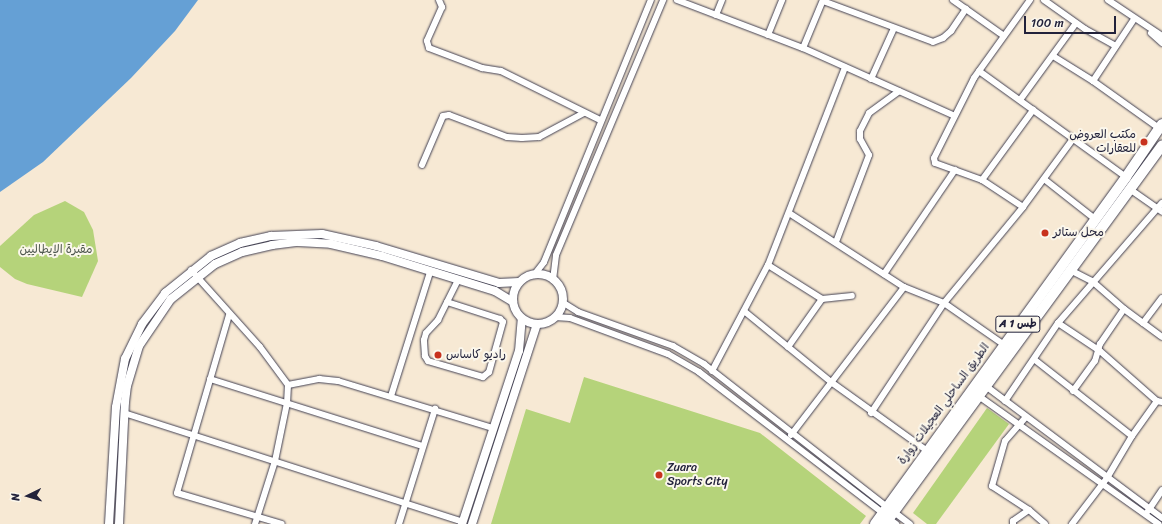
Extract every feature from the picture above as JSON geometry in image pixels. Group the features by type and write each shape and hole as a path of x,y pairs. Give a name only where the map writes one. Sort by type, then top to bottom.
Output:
{"highway":[{"name":"الطريق الساحلي العجيلات زوارة","path":"875,524 889,517 926,450 1126,177 1160,126"},
{"name":"A 1 طس","path":"889,517 987,387 1131,190 1162,145"}],"street":[{"path":"439,0 442,7 427,41 429,48 482,68 501,71 600,120"},
{"path":"534,275 544,262 600,120 651,0"},
{"path":"553,280 553,262 571,215 663,0"},
{"path":"677,0 803,48 953,115"},
{"path":"716,15 722,0"},
{"path":"768,35 782,0"},
{"path":"803,48 823,0 926,41 938,41 951,31 966,9"},
{"path":"953,0 1004,36"},
{"path":"1023,207 982,180 935,163 934,158 953,115 979,70 1030,0"},
{"path":"1044,0 1076,23 1116,46"},
{"path":"1108,0 1144,26 1162,36"},
{"path":"1093,81 1134,19"},
{"path":"1020,100 1076,23"},
{"path":"1144,26 1162,43"},
{"path":"872,78 894,28"},
{"path":"1053,56 1160,126"},
{"path":"712,371 768,265 845,67"},
{"path":"979,70 1126,177"},
{"path":"836,242 869,155 860,139 860,131 869,113 899,91"},
{"path":"982,180 1034,110"},
{"path":"422,165 443,116 449,115 507,137 539,138 584,113"},
{"path":"871,413 944,304 1023,207 1074,139"},
{"path":"884,274 955,170"},
{"path":"1044,179 1095,219"},
{"path":"1131,190 1159,210"},
{"path":"1005,401 1035,360 1058,323 1092,281 1159,210 1162,203"},
{"path":"789,213 904,287 944,304 1003,344"},
{"path":"109,524 116,407 125,359 142,324 154,306 191,270 224,250 271,236 322,234 430,272 502,294 513,302 522,318 519,351 463,523 406,503 124,413"},
{"path":"119,524 124,413 127,386 139,346 171,299 196,277 232,256 272,245 316,242 351,244 498,283 519,282 534,275 544,275 553,280 559,286 562,302 555,317"},
{"path":"768,265 822,299 852,296"},
{"path":"191,270 229,315 260,347 288,385 288,403 275,461 255,524"},
{"path":"1072,271 1092,281 1124,309 1162,337"},
{"path":"391,396 430,272"},
{"path":"447,302 500,319 503,322 489,372 483,377 428,361 425,356 424,340 426,333 438,320 447,302 458,280"},
{"path":"513,302 519,282"},
{"path":"787,440 904,287"},
{"path":"1143,323 1162,298"},
{"path":"788,347 822,299"},
{"path":"562,302 578,312 680,350 712,371 793,433 889,517"},
{"path":"1073,391 1100,351 1100,344 1124,309"},
{"path":"744,311 871,413 926,450"},
{"path":"229,315 177,493 282,524"},
{"path":"522,318 537,324 555,317 570,318 676,358 699,372 889,517 910,524"},
{"path":"1058,323 1100,351 1159,402 1132,436 1107,478 1072,524"},
{"path":"472,524 537,324"},
{"path":"676,358 680,350"},
{"path":"1035,360 1132,436"},
{"path":"210,378 423,446"},
{"path":"288,385 328,379 435,409 493,428"},
{"path":"987,387 1025,418 1107,478 1147,511 1159,524"},
{"path":"980,396 1102,484 1147,511 1162,518"},
{"path":"399,524 435,409"},
{"path":"1025,418 1006,441 992,486 1029,510 1045,524"},
{"path":"1082,469 1086,463"},
{"path":"1147,511 1162,490"},
{"path":"470,499 479,502"},
{"path":"1013,524 1013,521 1029,510"}],"green space":[{"name":"مقبرة الإيطاليين","path":"65,201 84,212 93,230 98,261 82,297 27,284 15,279 0,267 0,246 34,215"},
{"name":"Zuara Sports City","path":"584,377 760,433 866,516 860,524 491,524 526,409 570,423"},
{"path":"987,408 1009,424 936,524 927,524 913,513"}],"water":[{"path":"0,0 198,0 175,31 131,78 43,162 0,192"}],"place":[{"name":"مكتب العروض للعقارات","path":"1144,142"},
{"name":"محل ستائر","path":"1045,233"},
{"name":"راديو كاساس","path":"438,355"},
{"name":"Zuara Sports City","path":"659,475"}]}
